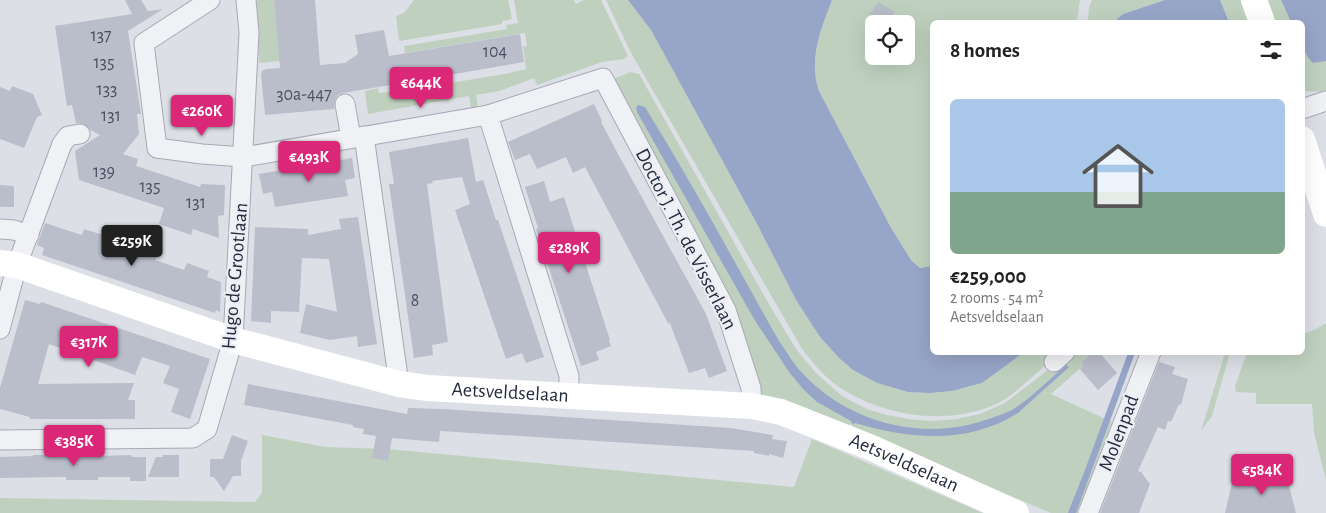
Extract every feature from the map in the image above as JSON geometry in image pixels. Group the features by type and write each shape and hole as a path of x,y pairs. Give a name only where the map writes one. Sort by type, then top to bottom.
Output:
{"street":[{"path":"210,0 144,43 157,148 202,154 244,156 488,115 569,376 569,396"},
{"name":"Hugo de Grootlaan","path":"0,440 193,438 207,428 234,340 249,33 246,0"},
{"path":"1254,0 1261,20"},
{"name":"Doctor J. Th. de Visserlaan","path":"488,115 603,78 726,310 751,388 752,406"},
{"path":"1305,108 1326,101"},
{"path":"345,104 358,137 399,384"},
{"path":"0,329 8,264 29,235 62,144 68,136 80,134"},
{"path":"1305,149 1326,214"},
{"path":"0,229 14,230 29,235"},
{"name":"Aetsveldselaan","path":"8,264 234,340 399,384 428,388 752,406 781,412 872,448 1016,513"},
{"name":"Molenpad","path":"1088,513 1150,355"}],"green space":[{"path":"257,0 274,0 280,61 259,63"},
{"path":"414,0 508,0 512,19 502,21 502,24 399,41 396,16 404,13"},
{"path":"514,0 574,0 576,4 584,0 601,0 628,56 624,59 602,62 537,85 534,78 499,91 476,95 478,108 471,110 469,96 368,114 365,91 378,88 379,93 401,91 526,69 523,47 527,46 525,33 405,53 404,46 507,29 506,25 518,23"},
{"path":"606,0 628,0 651,30 757,224 796,300 820,337 853,370 877,383 908,392 930,393 952,391 982,383 1020,355 1057,355 1019,389 1002,401 975,411 955,415 914,415 894,411 856,397 839,387 828,379 802,349 630,51"},
{"path":"832,0 1080,0 1077,20 930,20 930,266 920,268 911,260 890,226 819,91 815,68 817,45"},
{"path":"1092,0 1165,0 1123,14 1117,20 1088,20 1089,7"},
{"path":"1220,0 1243,0 1249,20 1228,20"},
{"path":"1262,0 1281,0 1290,20 1269,20"},
{"path":"1305,53 1313,63 1326,61 1326,92 1305,91"},
{"path":"630,72 639,74 796,349 816,373 842,396 867,409 887,415 931,421 957,419 980,414 1005,403 1067,355 1096,355 1051,394 1112,422 1077,513 1051,513 851,428 853,425 851,424 848,427 794,403 760,396 609,81"},
{"path":"1326,323 1326,480 1314,433 1312,404 1256,404 1256,393 1236,392 1235,386 1246,355 1305,355 1305,333"},
{"path":"1224,355 1229,355 1212,416 1201,431"},
{"path":"262,435 326,447 388,449 794,487 812,439 983,513 0,513 0,498 255,502 262,493"}],"water":[{"path":"628,0 832,0 820,33 815,56 816,79 819,91 890,226 911,260 920,268 930,266 930,355 1020,355 982,383 952,391 930,393 908,392 877,383 853,370 839,358 820,337 796,300 757,224 651,30"},
{"path":"1165,0 1220,0 1228,20 1117,20 1123,14"},
{"path":"1281,0 1326,0 1326,61 1313,63 1305,53 1305,20 1290,20"},
{"path":"638,105 645,107 779,341 804,375 823,392 844,406 866,417 890,424 940,429 965,426 1010,411 1031,396 1066,365 1069,367 1018,413 999,423 979,430 938,436 896,433 855,423 853,425 851,421 817,402 789,372 754,319 637,112 636,108"},
{"path":"1127,355 1134,355 1076,513 1068,513"}],"building":[{"path":"125,0 141,0 148,11 163,9 128,31 141,114 137,114 139,134 123,154 138,159 136,166 200,187 201,184 225,185 224,215 218,216 219,238 193,229 191,235 159,224 164,208 79,180 75,151 100,135 90,130 84,124 76,123 72,105 67,106 55,26 132,14"},
{"path":"274,0 315,0 320,65 345,63 358,54 355,35 384,30 389,56 520,34 524,62 343,93 338,95 335,100 334,109 265,115 262,71 280,68"},
{"path":"878,2 895,12 893,15 870,14"},
{"path":"12,86 33,94 42,115 37,117 24,148 0,139 0,87 10,91"},
{"path":"594,104 618,154 706,314 727,371 709,378 705,368 689,373 669,321 669,325 585,167 573,173 566,157 537,169 530,154 515,160 508,142"},
{"path":"468,138 476,182 483,180 544,357 526,363 522,353 506,359 486,301 455,210 470,204 462,177 432,181 433,183 427,184 448,342 432,345 433,355 414,358 389,184 394,184 389,152"},
{"path":"352,158 355,178 345,180 348,196 275,207 272,192 263,194 259,174"},
{"path":"544,181 550,202 564,197 610,340 611,346 596,352 599,360 581,366 536,229 538,228 525,187"},
{"path":"0,185 14,186 14,207 0,207"},
{"path":"358,217 377,344 358,347 357,336 330,340 300,333 306,304 337,312 329,259 302,258 299,312 271,311 271,323 251,321 255,227 308,229 308,235 341,229 339,219"},
{"path":"45,223 82,235 84,229 106,236 104,243 133,253 135,246 158,254 155,260 184,270 187,263 209,271 207,277 221,282 220,312 216,310 215,313 42,255 44,248 37,245"},
{"path":"25,300 40,304 41,302 210,359 190,419 171,412 179,389 163,383 170,366 142,357 135,375 49,344 38,384 134,383 128,400 135,400 135,419 30,419 30,417 0,409 0,388"},
{"path":"1090,355 1102,355 1117,373 1098,390 1080,369 1084,365 1082,362"},
{"path":"1159,362 1175,367 1172,374 1188,379 1181,405 1179,404 1171,422 1168,421 1165,430 1158,427 1138,471 1141,472 1150,484 1139,513 1100,513"},
{"path":"248,384 407,414 408,408 443,409 731,428 773,435 772,439 787,441 783,458 769,454 769,456 754,453 754,451 440,431 439,442 392,438 388,461 372,458 376,436 363,434 364,429 353,427 353,425 244,405"},
{"path":"232,435 248,441 241,461 241,476 233,476 224,491 214,477 210,477 210,459 223,459"},
{"path":"66,455 66,457 131,455 132,457 146,457 146,481 130,481 130,477 98,477 98,480 66,480 66,477 0,478 0,457"},
{"path":"163,455 179,455 179,477 148,477 156,457 163,457"},
{"path":"1260,474 1286,474 1296,513 1225,513 1232,483 1260,483"}]}
